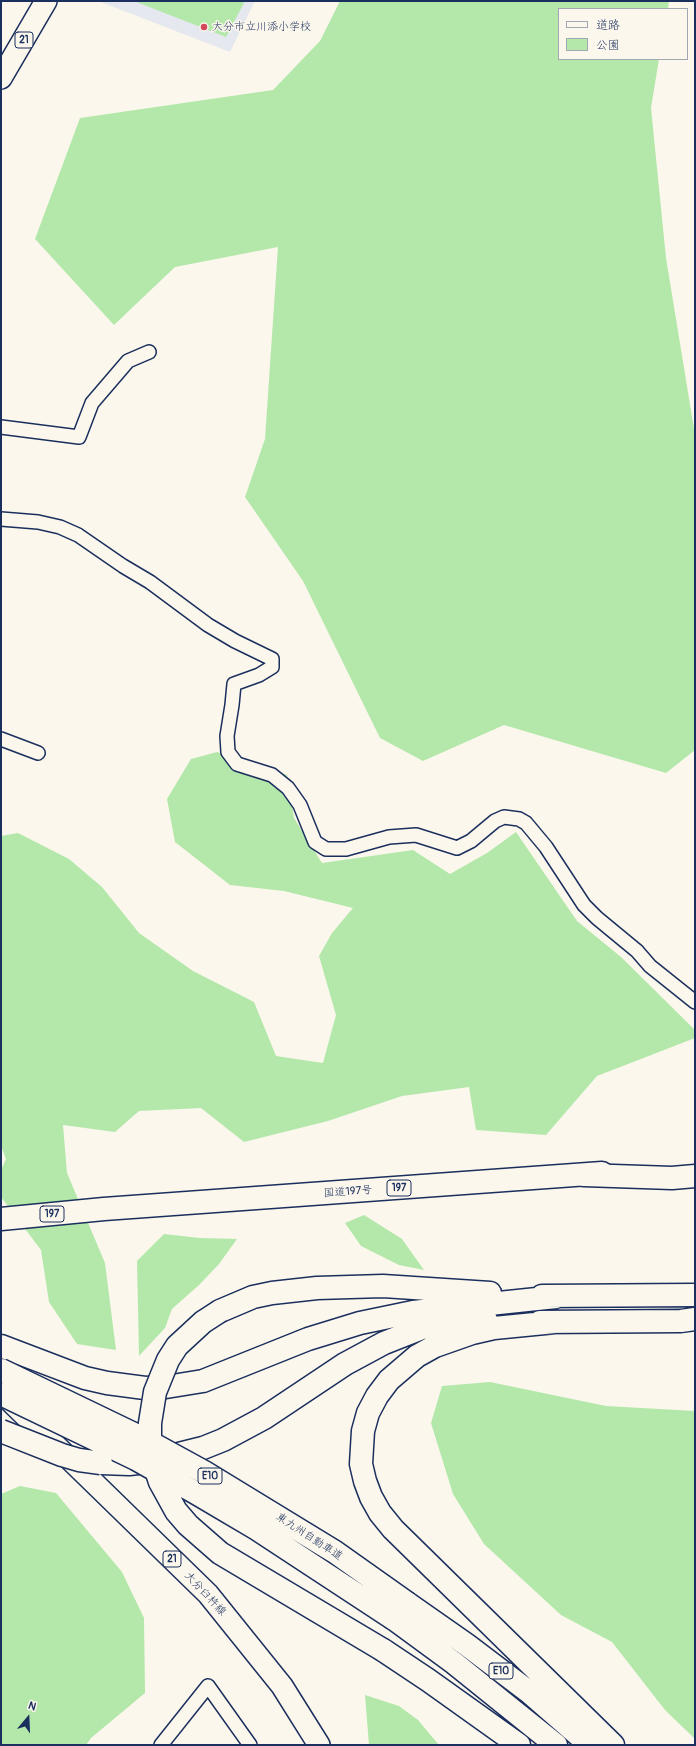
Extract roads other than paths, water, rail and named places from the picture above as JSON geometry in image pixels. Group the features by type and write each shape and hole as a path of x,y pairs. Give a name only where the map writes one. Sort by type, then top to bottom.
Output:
{"highway":[{"name":"国道197号","path":"1,1219 104,1209 695,1167"},
{"path":"584,1175 672,1178 695,1176"},
{"path":"519,1745 435,1684 383,1650 220,1553 188,1525 176,1511 160,1482 155,1467 150,1438 150,1423 155,1392 168,1360 178,1346 203,1322 220,1312 254,1297 272,1293 350,1287 429,1288 556,1297 695,1295"},
{"path":"1,1346 85,1378 139,1388 185,1385 203,1381 308,1339 360,1322 427,1310 556,1297"},
{"path":"1,1431 56,1453 79,1460 101,1463 129,1464 147,1462 184,1454 224,1440 264,1418 365,1352 422,1328 443,1323 492,1320 555,1322 690,1321"},
{"path":"555,1322 494,1328 472,1333 435,1346 417,1356 389,1380 368,1413 363,1431 361,1464 371,1497 380,1513 393,1529 612,1745"},
{"name":"東九州自動車道","path":"1,1370 140,1437 204,1472 335,1552 401,1611 454,1662 556,1745"},
{"name":"東九州自動車道","path":"1,1393 136,1459 196,1492 264,1533 401,1611 467,1645 523,1688 590,1745"}],"main road":[{"name":"21","path":"1,78 46,1"},
{"name":"大分臼杵線","path":"1,1393 208,1594 282,1686 319,1745"}],"street":[{"path":"1,428 79,437 92,403 128,361 149,352"},
{"path":"1,519 38,522 60,527 78,535 123,566 150,582 208,625 235,641 272,659 272,667 259,675 234,684 227,736 228,752 237,764 272,775 288,788 300,805 315,842 326,849 346,849 389,837 416,835 457,848 471,841 495,821 504,817 519,819 526,823 546,847 584,905 597,918 637,951 650,966 695,1002"},
{"path":"1,739 38,753"},
{"path":"160,1745 208,1686 250,1745"}],"place":[{"name":"大分市立川添小学校","path":"204,27"}]}
